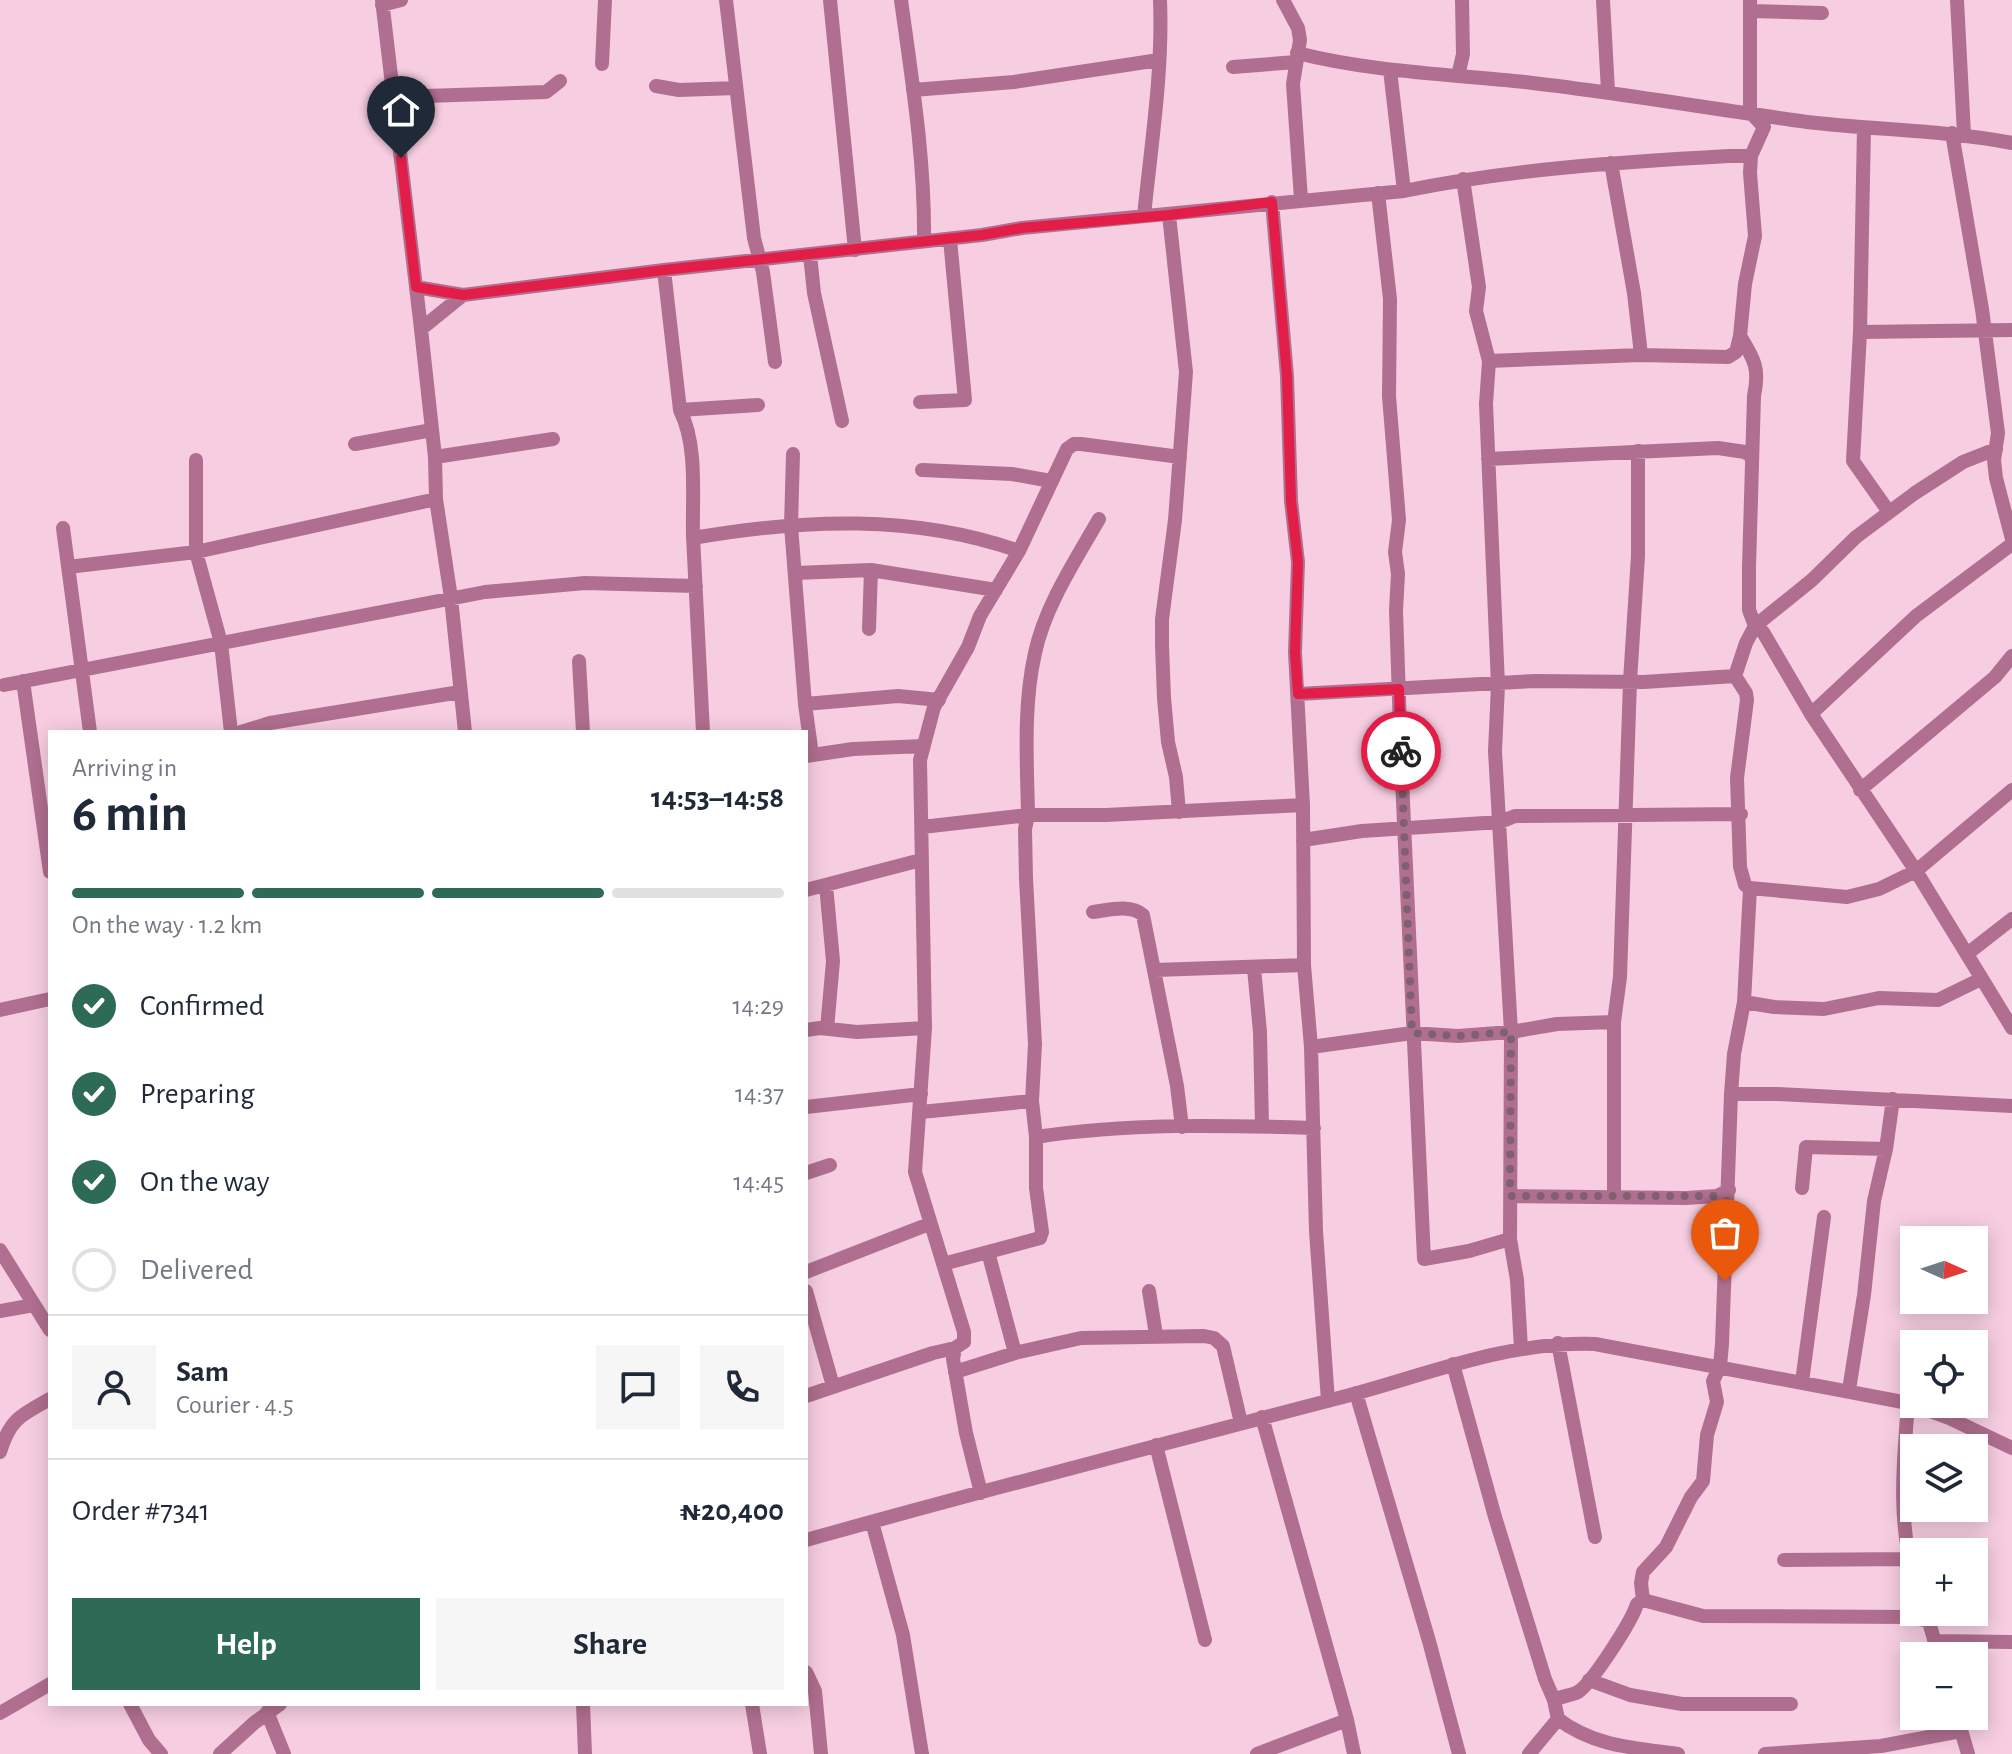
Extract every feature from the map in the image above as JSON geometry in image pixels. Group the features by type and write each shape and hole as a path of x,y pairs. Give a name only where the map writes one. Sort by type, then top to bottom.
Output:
{"street":[{"path":"401,0 382,3 435,457 436,499 451,598 465,730"},
{"path":"602,64 605,0"},
{"path":"726,0 758,261 763,272 775,362"},
{"path":"830,0 855,250"},
{"path":"901,0 913,90 924,241"},
{"path":"1144,216 1159,60 1160,0"},
{"path":"1283,0 1298,28 1300,40 1293,84 1301,199"},
{"path":"1458,76 1463,54 1462,0"},
{"path":"1811,714 1916,616 2012,541 1996,478 1998,433 1958,134 1957,0"},
{"path":"1606,1 1608,91"},
{"path":"1489,361 1641,355 1728,357 1736,352 1755,236 1751,156 1764,127 1750,112 1750,5 1822,13"},
{"path":"1233,67 1296,57 1347,66 1608,91 1682,105 1864,128 1958,134 2012,143"},
{"path":"913,90 1014,82 1159,60"},
{"path":"1390,70 1404,191"},
{"path":"394,97 546,92 560,81"},
{"path":"656,86 679,90 736,88"},
{"path":"1864,128 1860,332 1853,461 1889,512"},
{"path":"416,287 463,295 1022,228 1404,191 1463,179 1611,163 1751,156"},
{"path":"1611,163 1634,293 1641,355"},
{"path":"1463,179 1479,287 1476,311 1489,361 1486,404 1498,685 1495,751 1511,1032 1510,1239 1517,1280 1521,1349"},
{"path":"1378,193 1390,299 1389,396 1399,520 1395,552 1398,574 1396,610 1424,1259 1469,1251 1510,1239"},
{"path":"1272,202 1287,376 1291,501 1298,562 1295,652 1303,805 1304,965 1311,1047 1316,1231 1328,1401"},
{"path":"1169,215 1186,372 1162,619 1164,698 1179,812"},
{"path":"920,402 965,400 950,239"},
{"path":"810,255 814,293 842,421"},
{"path":"664,270 680,410 688,427 692,449 693,538 703,730"},
{"path":"421,329 463,295"},
{"path":"1860,332 2012,330"},
{"path":"1740,336 1755,357 1756,369 1749,610 1755,626 1763,632 1811,714 1916,871 2012,1028"},
{"path":"680,410 758,405"},
{"path":"355,444 432,430"},
{"path":"435,457 553,439"},
{"path":"808,1395 955,1348 964,1342 964,1332 929,1224 915,1162 925,1028 920,760 934,707 1019,551 1067,449 1074,444 1180,457"},
{"path":"1488,459 1718,448 1745,452 1752,457"},
{"path":"1735,676 1755,626 1812,580 1856,537 1963,462 1996,449"},
{"path":"1614,1196 1614,1022 1620,977 1630,681 1638,556 1638,451"},
{"path":"793,454 791,526 807,730"},
{"path":"196,460 196,552 221,643 231,730"},
{"path":"922,470 1012,474 1051,481"},
{"path":"68,567 196,552 436,499"},
{"path":"943,1264 1040,1238 1042,1223 1036,1188 1032,1101 1035,1044 1026,879 1026,731 1034,654 1054,602 1099,519"},
{"path":"693,538 791,526 871,523 911,526 989,540 1019,551"},
{"path":"63,528 90,730"},
{"path":"795,573 871,570 996,590"},
{"path":"869,629 871,570"},
{"path":"4,685 485,592 585,583 696,586"},
{"path":"1860,790 1995,677 2012,656"},
{"path":"579,661 583,730"},
{"path":"1298,694 1535,681 1735,676"},
{"path":"1735,676 1747,700 1737,778 1741,814 1740,867 1745,885 1750,888 1847,897 1879,889 1916,871 2012,790"},
{"path":"23,681 43,771 48,843"},
{"path":"247,730 270,723 460,692"},
{"path":"805,704 898,696 939,700"},
{"path":"809,756 888,746 923,746"},
{"path":"922,827 1028,815 1179,812 1303,805"},
{"path":"1303,840 1500,822 1515,816 1741,814"},
{"path":"808,890 921,860"},
{"path":"826,885 833,961 827,1029"},
{"path":"1643,1600 1643,1572 1666,1547 1691,1497 1703,1481 1707,1435 1716,1408 1713,1381 1720,1366 1731,1094 1734,1054 1744,1002 1750,888"},
{"path":"1093,912 1126,909 1137,910 1143,915 1177,1086 1182,1127"},
{"path":"1967,954 2012,919"},
{"path":"1155,970 1304,965"},
{"path":"1254,968 1260,1032 1262,1126"},
{"path":"1744,1002 1824,1009 1879,998 1938,1000 1981,979"},
{"path":"0,1010 48,999"},
{"path":"1311,1047 1412,1033 1458,1036 1511,1032 1557,1024 1614,1022"},
{"path":"808,1030 857,1032 925,1028"},
{"path":"808,1107 921,1094"},
{"path":"1731,1094 2012,1106"},
{"path":"1849,1390 1871,1244 1874,1201 1893,1099"},
{"path":"921,1112 1032,1101"},
{"path":"1036,1137 1089,1129 1314,1128"},
{"path":"1802,1188 1804,1149 1808,1146 1886,1149"},
{"path":"808,1172 830,1165"},
{"path":"1510,1196 1725,1196"},
{"path":"1802,1382 1824,1217"},
{"path":"808,1271 929,1224"},
{"path":"0,1250 48,1327"},
{"path":"988,1252 1015,1353"},
{"path":"1149,1291 1156,1335"},
{"path":"808,1301 833,1386"},
{"path":"0,1311 34,1305"},
{"path":"955,1372 1015,1353 1081,1338 1156,1335 1214,1338 1223,1346 1241,1423"},
{"path":"808,1539 1328,1401 1453,1364 1558,1343 1595,1344 1900,1401"},
{"path":"1558,1343 1595,1537"},
{"path":"955,1348 955,1372 981,1493"},
{"path":"1453,1364 1495,1517 1558,1719 1584,1736 1608,1744 1678,1754"},
{"path":"1356,1393 1459,1754"},
{"path":"0,1452 6,1431 16,1418 48,1400"},
{"path":"1262,1417 1354,1754"},
{"path":"1907,1418 1904,1462 1908,1538"},
{"path":"1949,1418 2012,1448"},
{"path":"1156,1445 1187,1580 1205,1640"},
{"path":"872,1522 903,1635 922,1754"},
{"path":"1784,1560 1900,1559"},
{"path":"1554,1700 1579,1691 1589,1680 1633,1618 1637,1604 1643,1600 1703,1616 1900,1614"},
{"path":"1988,1644 2012,1642"},
{"path":"808,1676 815,1691 821,1754"},
{"path":"1589,1680 1630,1695 1682,1704 1791,1704"},
{"path":"0,1713 48,1685"},
{"path":"131,1706 149,1740 161,1754"},
{"path":"583,1706 585,1754"},
{"path":"752,1706 760,1754"},
{"path":"220,1754 274,1708 284,1754"},
{"path":"1529,1754 1558,1719"},
{"path":"1257,1754 1347,1720"},
{"path":"1765,1754 1881,1750 1961,1731 1968,1754"}],"way so far":[{"path":"1401,751 1412,1033 1458,1036 1511,1032 1510,1196 1717,1196 1728,1202 1725,1281"}],"route":[{"path":"401,158 416,287 463,295 1022,228 1272,202 1287,376 1291,501 1298,562 1295,652 1298,694 1399,689 1401,751"}]}
